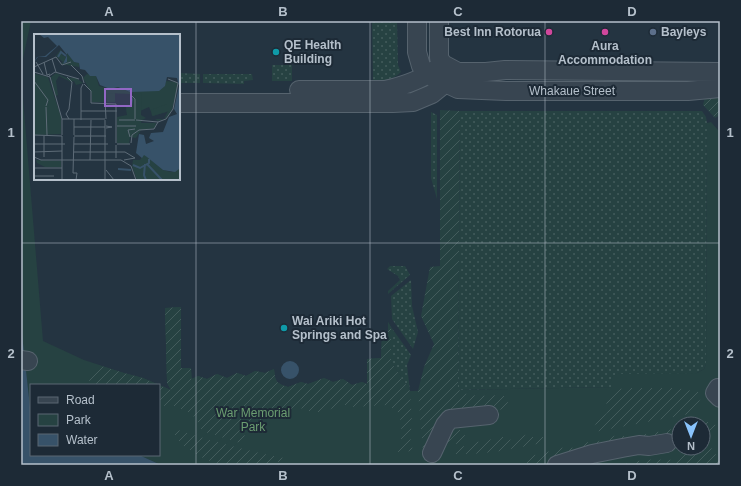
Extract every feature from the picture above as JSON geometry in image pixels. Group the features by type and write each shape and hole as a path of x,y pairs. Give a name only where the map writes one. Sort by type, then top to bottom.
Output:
{"street":[{"path":"417,21 417,52 421,66 428,75"},
{"path":"439,21 439,58 451,68"},
{"path":"180,91 385,90 451,68"},
{"path":"180,103 412,102 432,94 444,84 451,68"},
{"name":"Whakaue Street","path":"451,68 486,72 505,70 720,72"},
{"name":"Whakaue Street","path":"428,75 458,90 688,91 720,88"},
{"path":"720,388 718,388 715,393 720,398"},
{"path":"432,453 445,425 450,419 488,415"},
{"path":"557,465 592,454 622,448 667,443"}],"green space":[{"path":"21,21 31,21 21,68"},
{"path":"372,21 397,21 398,65 401,72 388,80 373,81"},
{"path":"272,65 292,65 292,81 272,81"},
{"path":"180,73 200,74 200,83 181,83"},
{"name":"War Memorial Park","path":"21,74 43,341 84,360 143,378 157,384 30,384 30,407 26,372 21,371"},
{"path":"203,74 252,74 253,80 244,81 244,84 203,83"},
{"path":"720,95 720,115 715,118 703,105 705,97"},
{"path":"440,110 460,111 458,389 467,394 473,395 503,395 508,401 507,408 482,414 465,410 430,453 423,452 418,391 424,367 434,344 421,316 430,267 440,266"},
{"path":"460,111 702,111 706,117 707,123 706,364 704,369 697,373 611,387 458,390"},
{"path":"431,112 437,115 437,199 431,178"},
{"name":"War Memorial Park","path":"711,122 718,130 720,130 720,465 161,465 141,456 160,456 160,385 171,390 167,383 165,308 181,307 181,368 191,368 192,379 198,376 207,379 217,374 227,378 237,373 246,376 255,371 265,373 274,369 277,382 288,387 301,382 308,384 324,378 333,382 343,379 352,385 362,382 367,384 367,359 381,358 382,334 388,334 388,322 391,327 391,362 410,391 611,387 613,376 617,374 697,373 704,369 706,364 707,123"},
{"path":"390,266 405,266 410,275 388,294 388,291 400,280 398,276 387,269"},
{"path":"411,280 412,306 418,332 413,349 392,319 391,296"},
{"path":"181,307 181,368 191,368 191,379 198,376 207,379 217,374 227,378 237,373 246,376 255,371 265,373 274,369 277,382 288,387 301,382 308,384 324,378 333,382 343,379 352,385 362,382 367,384 367,359 381,358 382,334 388,334 388,322 391,327 391,362 410,391 412,422 410,437 413,451 396,452 401,440 400,416 399,413 387,405 354,407 340,405 324,412 311,412 304,408 293,410 283,418 268,419 256,422 245,433 243,444 202,431 198,422 191,414 172,405 160,405 160,385 171,390 167,383 165,308"},
{"path":"391,327 411,355 407,365 410,391 391,362"},
{"path":"98,365 143,378 157,384 96,384 86,379 90,372"},
{"path":"624,388 677,388 703,393 694,413 671,416 671,417 594,432 596,423 607,413 608,410 605,397"},
{"path":"711,423 716,425 711,435"},
{"path":"175,429 202,438 284,458 284,461 259,465 219,465 201,457 182,445 175,435"},
{"path":"456,429 463,431 465,434 464,440 459,444 446,443 448,437"},
{"path":"671,429 670,442 594,445 596,442 617,435 629,437"},
{"path":"529,434 534,438 540,436 545,438 546,442 513,449 456,454 456,450 464,446 467,447 474,441 478,442 484,439 489,440 500,436 514,441"},
{"path":"579,443 589,443 587,447 552,462 547,462 544,465 522,462 523,458 558,448 578,447"},
{"path":"714,448 715,454 720,458 720,465 676,465 675,458 678,456 711,456 711,449"},
{"path":"670,459 672,465 622,465 634,461"}],"water":[{"path":"21,325 30,407 30,456 141,456 161,465 21,465"},
{"path":"290,361 296,364 299,370 296,376 290,379 284,376 281,370 284,364"}],"place":[{"name":"Best Inn Rotorua","path":"549,32"},
{"name":"Aura Accommodation","path":"605,32"},
{"name":"Bayleys","path":"653,32"},
{"name":"QE Health Building","path":"276,52"},
{"name":"Wai Ariki Hot Springs and Spa","path":"284,328"}]}
